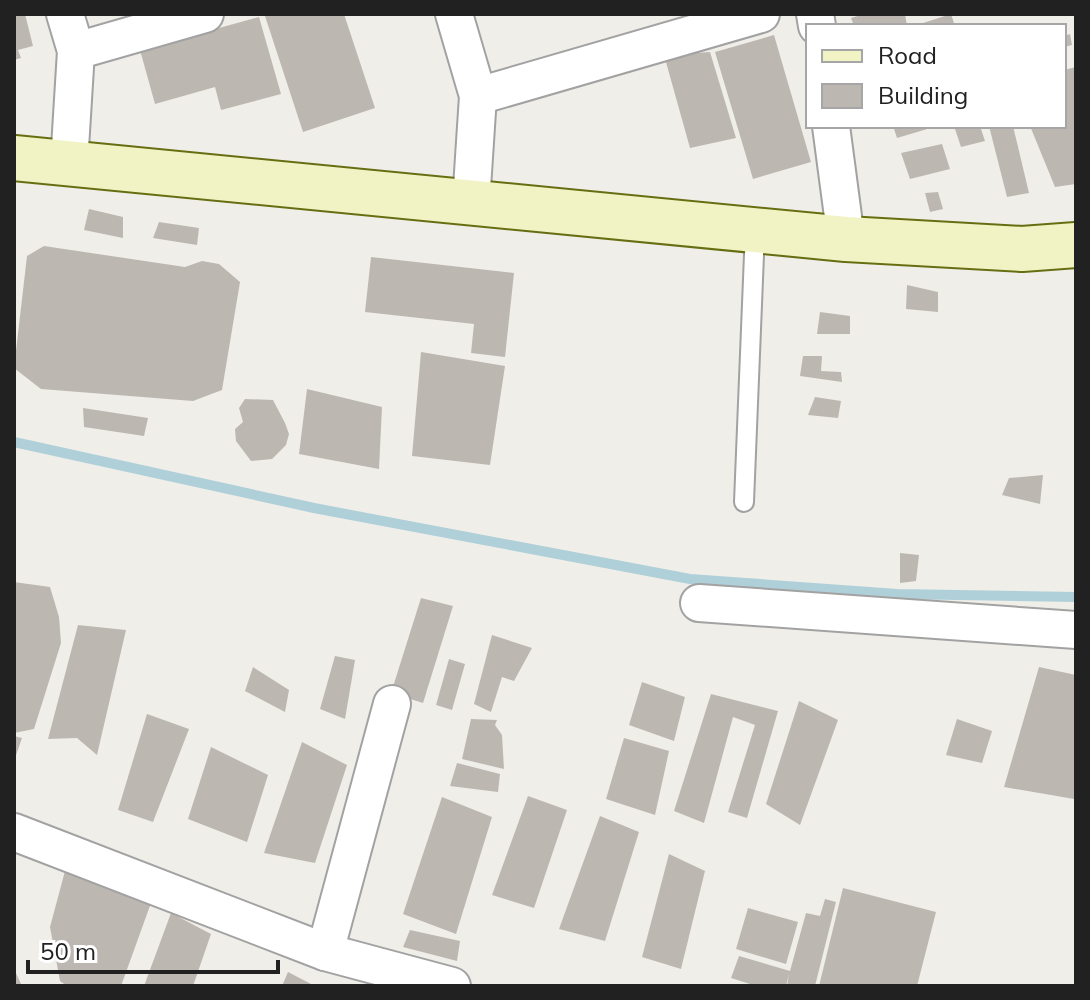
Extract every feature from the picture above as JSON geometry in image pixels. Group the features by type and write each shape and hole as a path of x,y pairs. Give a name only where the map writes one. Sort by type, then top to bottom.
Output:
{"street":[{"path":"65,14 76,51 69,164"},
{"path":"76,51 205,14"},
{"path":"454,14 478,96 471,203"},
{"path":"478,96 761,14"},
{"path":"831,128 846,239"},
{"path":"14,158 846,239 1022,249 1076,245"},
{"path":"699,603 1076,630"},
{"path":"325,952 392,704"},
{"path":"14,832 325,952 452,986"}],"lane":[{"path":"744,502 755,230"}],"building":[{"path":"14,14 25,14 33,46 18,50 21,58 14,60"},
{"path":"344,14 375,108 303,132 265,16"},
{"path":"864,14 905,14 907,24 853,24 851,18"},
{"path":"951,14 954,24 920,24"},
{"path":"259,17 281,94 221,110 215,87 155,104 140,50"},
{"path":"1070,34 1072,45 1066,46 1066,35"},
{"path":"774,35 811,162 753,179 715,52"},
{"path":"710,52 736,138 690,148 664,55"},
{"path":"1076,67 1076,184 1055,187 1031,128 1066,128 1066,70"},
{"path":"894,128 931,128 897,138"},
{"path":"955,128 981,128 985,141 961,147"},
{"path":"990,128 1013,128 1029,193 1007,197"},
{"path":"942,144 950,169 910,179 901,153"},
{"path":"938,192 943,209 930,212 925,193"},
{"path":"89,209 123,217 123,238 84,230"},
{"path":"159,222 199,228 197,245 153,238"},
{"path":"44,246 185,267 202,261 219,264 240,282 222,390 193,401 41,389 14,368 27,256"},
{"path":"371,257 514,273 505,357 471,353 474,324 365,312"},
{"path":"907,285 938,292 938,312 906,309"},
{"path":"820,312 850,316 850,334 817,334"},
{"path":"421,352 505,366 490,465 412,456"},
{"path":"803,356 822,356 821,371 841,372 842,382 800,376"},
{"path":"307,389 382,407 379,469 299,454"},
{"path":"815,397 841,401 838,418 808,415"},
{"path":"245,399 273,400 285,423 289,434 286,445 272,459 251,461 236,441 235,429 243,422 239,408"},
{"path":"83,408 148,418 144,436 84,427"},
{"path":"1043,475 1040,504 1002,495 1009,478"},
{"path":"900,553 919,555 916,581 900,583"},
{"path":"14,582 50,587 59,617 61,643 34,729 14,733"},
{"path":"421,598 453,606 423,703 391,693"},
{"path":"78,625 126,630 97,755 77,738 48,739"},
{"path":"492,635 532,648 514,681 502,677 491,712 474,704"},
{"path":"335,656 355,660 345,719 320,709"},
{"path":"449,659 465,664 452,710 436,705"},
{"path":"253,667 289,690 285,712 245,691"},
{"path":"1039,667 1076,675 1074,799 1004,787"},
{"path":"642,682 685,697 674,741 629,725"},
{"path":"711,694 778,711 747,818 728,812 755,725 733,717 704,823 674,811"},
{"path":"799,701 838,720 800,825 766,804"},
{"path":"147,714 189,729 153,822 118,810"},
{"path":"471,719 497,720 495,725 502,735 504,769 462,759"},
{"path":"957,719 992,731 982,763 946,755"},
{"path":"14,736 22,738 14,761"},
{"path":"624,738 669,751 655,815 606,799"},
{"path":"302,742 347,765 315,863 264,853"},
{"path":"211,747 268,775 247,842 188,819"},
{"path":"457,763 500,774 498,792 450,786"},
{"path":"528,796 567,810 534,908 492,895"},
{"path":"442,797 492,817 456,934 403,914"},
{"path":"600,816 639,832 605,941 559,929"},
{"path":"669,854 705,871 681,969 642,957"},
{"path":"65,871 151,903 121,986 67,986 60,981 50,927"},
{"path":"843,888 936,912 917,986 819,986"},
{"path":"825,899 836,902 815,986 787,986 789,974 786,986 756,986 731,978 739,956 790,971 806,913 820,916"},
{"path":"748,908 798,922 786,964 736,949"},
{"path":"171,913 211,934 193,986 144,986"},
{"path":"410,930 460,941 457,961 403,947"},
{"path":"14,969 22,986 14,986"},
{"path":"288,972 315,986 282,986"}],"waterway":[{"path":"14,442 314,508 690,579 897,594 1076,597"}]}
